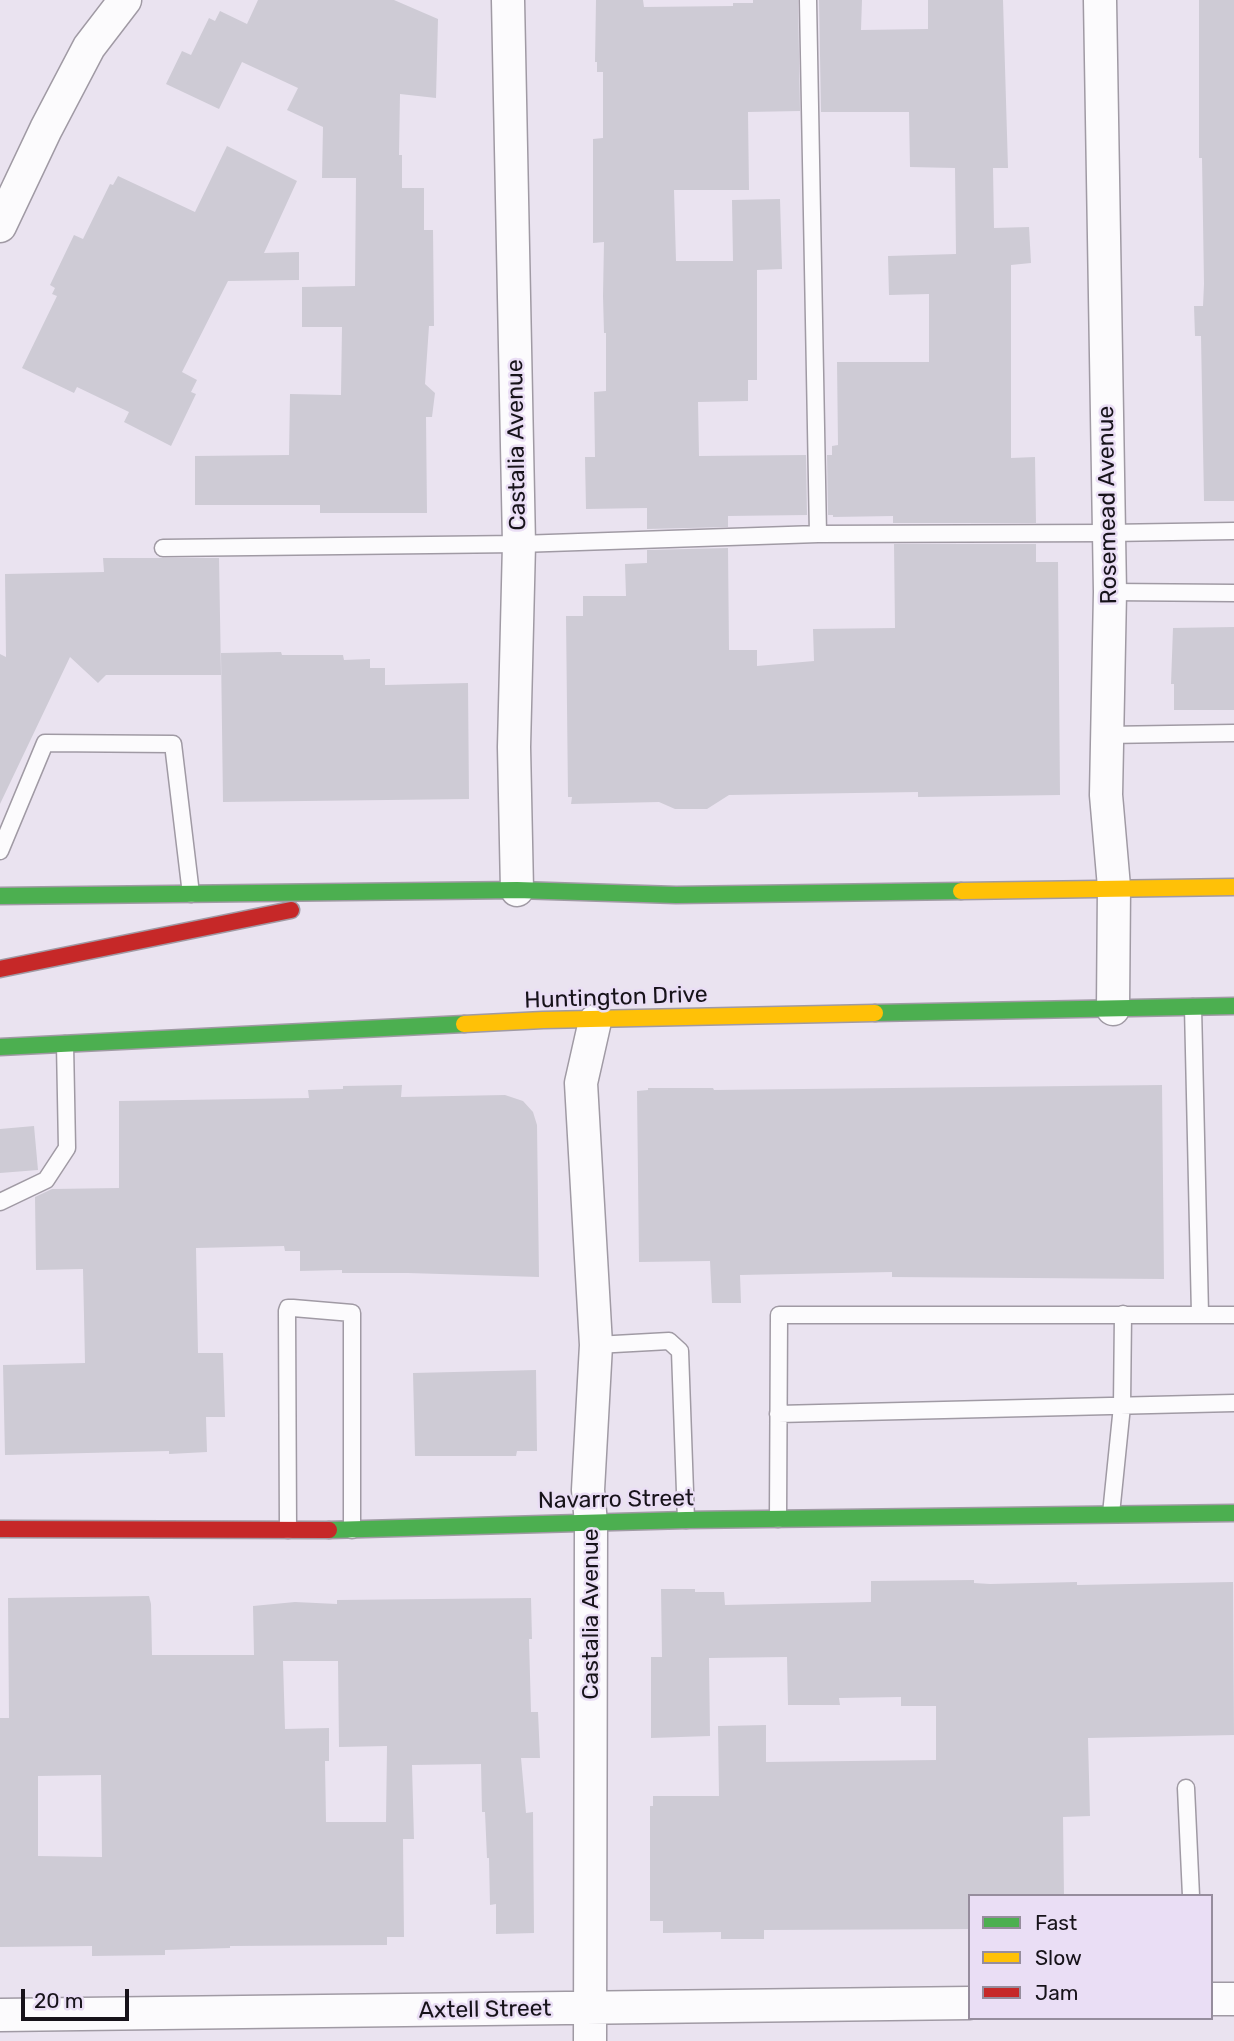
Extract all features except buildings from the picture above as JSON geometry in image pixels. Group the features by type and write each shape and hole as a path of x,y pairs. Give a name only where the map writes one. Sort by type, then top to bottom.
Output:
{"main road":[{"path":"0,895 517,890 676,895 1234,887"},
{"path":"0,969 375,892"},
{"name":"Huntington Drive","path":"0,1047 543,1020 1234,1006"},
{"name":"Navarro Street","path":"0,1529 352,1530 686,1520 778,1521 1234,1513"}],"street":[{"path":"0,226 89,47 125,0"},
{"name":"Castalia Avenue","path":"508,0 519,544 514,747 517,890"},
{"name":"Rosemead Avenue","path":"1100,0 1110,592 1106,795 1114,887 1113,1009"},
{"name":"Castalia Avenue","path":"590,2041 591,1523 588,1490 596,1345 581,1083 595,1021"},
{"path":"1213,1999 1234,1998"},
{"name":"Axtell Street","path":"0,2015 968,2003"}],"lane":[{"path":"808,0 818,534"},
{"path":"163,548 519,544 818,534 1234,531"},
{"path":"1110,592 1234,593"},
{"path":"1106,735 1234,733"},
{"path":"0,851 45,743 173,744 191,894"},
{"path":"1194,1007 1200,1314"},
{"path":"0,1202 46,1180 67,1148 65,1044"},
{"path":"288,1530 286,1311 293,1308 352,1313 352,1530"},
{"path":"1111,1514 1122,1406 1123,1314"},
{"path":"778,1521 779,1315 1234,1315"},
{"path":"596,1345 669,1341 680,1351 686,1520"},
{"path":"778,1414 1234,1403"},
{"path":"1186,1788 1191,1894"}],"traffic: fast":[{"path":"0,896 517,890 676,895 961,891"},
{"path":"875,1013 1234,1006"},
{"path":"0,1047 464,1024"},
{"path":"329,1530 686,1520 1234,1513"}],"traffic: slow":[{"path":"961,891 1234,887"},
{"path":"464,1024 875,1013"}],"traffic: jam":[{"path":"0,969 291,910"},
{"path":"0,1529 329,1530"}]}
